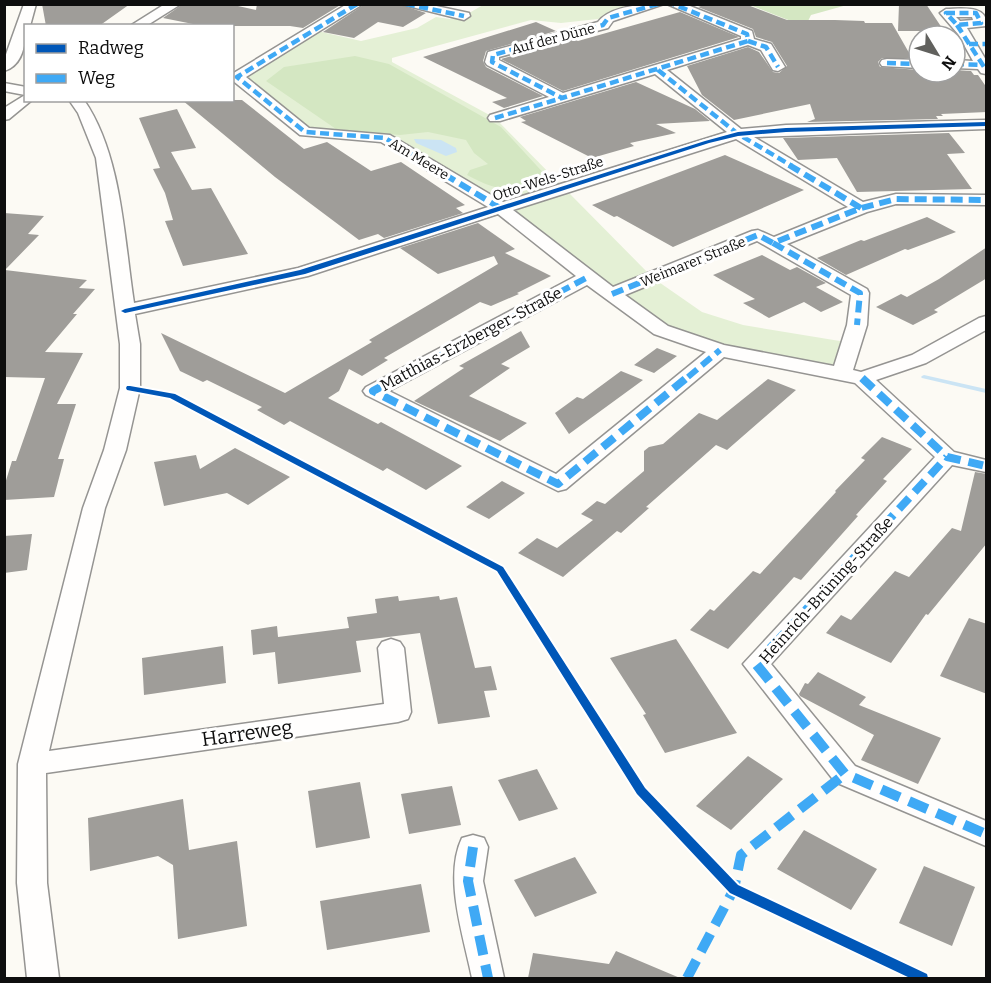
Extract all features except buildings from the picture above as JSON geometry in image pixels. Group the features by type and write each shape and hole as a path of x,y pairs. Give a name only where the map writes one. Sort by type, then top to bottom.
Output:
{"street":[{"path":"4,67 12,61 30,4"},
{"path":"140,24 175,4"},
{"name":"Am Meere","path":"357,4 237,77 305,132 386,138 500,208"},
{"path":"406,4 464,16"},
{"name":"Auf der Düne","path":"562,98 492,62 494,55 603,25 608,18 658,4"},
{"path":"673,4 747,34 748,41"},
{"path":"967,40 984,68"},
{"path":"495,118 748,41 766,48 778,67"},
{"path":"969,44 987,44"},
{"path":"887,63 907,64"},
{"path":"967,66 984,68"},
{"path":"658,70 738,134 861,208"},
{"path":"4,87 24,91"},
{"path":"4,116 24,101"},
{"path":"43,978 32,883 32,764 94,508 115,450 130,388 130,344 104,158 85,113 77,102"},
{"name":"Otto-Wels-Straße","path":"125,311 302,272 738,134 786,130 987,124"},
{"name":"Weimarer Straße","path":"773,243 861,208 896,199 987,200"},
{"path":"500,208 588,277 661,330 720,350 852,376 919,359 987,322"},
{"name":"Weimarer Straße","path":"612,294 758,235 860,293 852,376"},
{"name":"Matthias-Erzberger-Straße","path":"588,277 373,391 558,484 720,350"},
{"path":"852,376 947,457 987,466"},
{"name":"Heinrich-Brüning-Straße","path":"947,457 756,664 845,774 987,834"},
{"name":"Harreweg","path":"32,764 398,711 391,648"},
{"path":"473,848 468,881 488,978"}],"green space":[{"path":"483,5 658,5 607,18 561,23 531,20 392,58 392,62 495,118 653,278 702,312 743,325 852,343 841,375 661,330 541,238 385,138 305,132 237,77 313,30 361,41 417,28 436,17 450,19 457,15 464,16"},
{"path":"750,5 847,5 811,15 808,21 796,23"},
{"path":"355,56 389,64 501,127 548,178 516,188 499,188 489,185 467,175 470,170 488,164 474,153 466,140 428,132 400,135 336,129 266,81 284,67"}],"water":[{"path":"414,139 441,140 456,148 457,152 446,156 416,143"}],"waterway":[{"path":"924,377 986,391"}],"marked path":[{"path":"357,4 237,77 305,132 385,138 500,208"},
{"path":"406,4 464,16"},
{"path":"658,4 608,18 603,25 493,55 492,62 562,98 748,41 747,34 673,4"},
{"path":"956,24 946,13 976,13 981,23 967,24"},
{"path":"967,40 986,70"},
{"path":"748,41 766,47 778,67"},
{"path":"969,44 986,44"},
{"path":"887,63 907,64"},
{"path":"967,64 982,65"},
{"path":"658,70 738,134 861,208"},
{"path":"495,118 562,98"},
{"path":"612,294 758,235 773,243 861,208 896,199 986,200"},
{"path":"773,243 860,293 857,325"},
{"path":"588,277 373,391 558,484 720,350"},
{"path":"862,378 947,457 986,466"},
{"path":"947,457 756,664 845,774 986,834"},
{"path":"687,978 734,889 741,855 845,774"},
{"path":"473,847 468,881 488,978"}],"cycle path":[{"path":"125,311 302,272 738,134 786,130 986,124"},
{"path":"130,388 172,396 500,569 641,791 734,889 922,978"}]}
